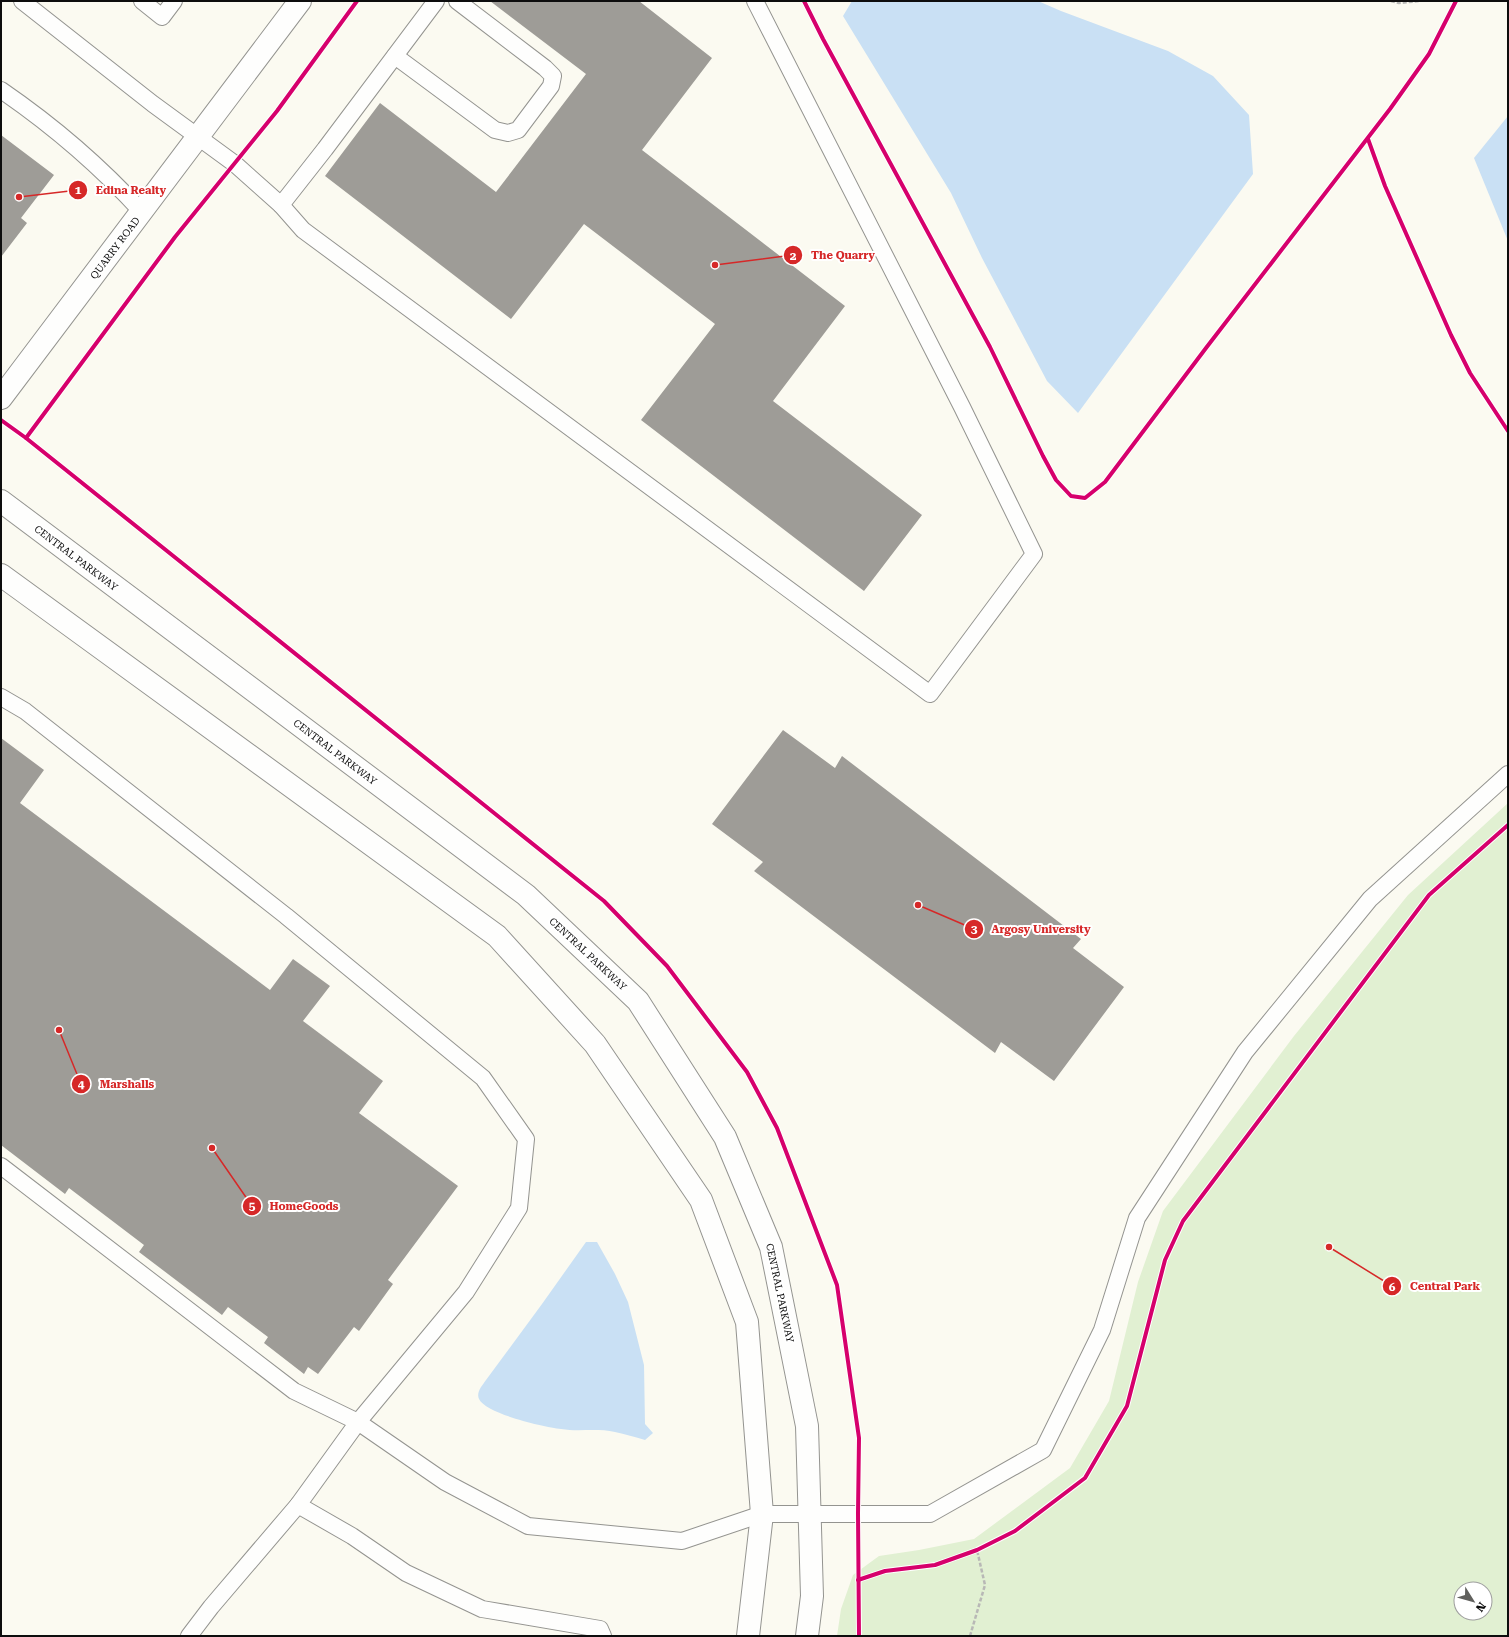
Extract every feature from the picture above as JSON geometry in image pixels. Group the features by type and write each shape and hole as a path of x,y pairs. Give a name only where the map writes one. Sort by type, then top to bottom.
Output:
{"street":[{"name":"QUARRY ROAD","path":"1,398 300,1"},
{"name":"CENTRAL PARKWAY","path":"1,502 526,895 638,1001 725,1137 771,1247 807,1426 812,1596 807,1636"},
{"path":"1,576 497,936 595,1044 701,1200 747,1322 762,1514 748,1636"}],"lane":[{"path":"22,1 197,138 235,164 281,205 303,230 930,694 1034,554 955,393 755,1"},
{"path":"142,1 162,17 174,1"},
{"path":"281,205 436,1"},
{"path":"395,56 495,130 508,133 518,130 551,86 553,76 545,68 457,1"},
{"path":"1,90 32,111 114,182 142,212"},
{"path":"1,697 25,711 267,902 483,1078 526,1140 519,1208 466,1292 358,1422 298,1504 211,1607 189,1636"},
{"path":"1,1166 294,1391 358,1422 445,1482 528,1526 682,1541 762,1514 930,1514 1042,1450 1102,1330 1137,1218 1245,1052 1370,899 1508,774"},
{"path":"298,1504 352,1536 406,1573 482,1609 600,1629 603,1636"}],"path":[{"path":"1391,1 1399,3 1420,1"},
{"path":"970,1552 983,1547"},
{"path":"970,1636 985,1585 977,1550"}],"green space":[{"path":"1508,803 1508,1636 837,1636 841,1609 853,1575 879,1556 974,1539 1070,1468 1109,1401 1138,1282 1163,1211 1294,1036 1408,895"}],"water":[{"path":"852,1 1038,1 1168,51 1213,76 1249,115 1253,174 1078,413 1047,381 982,258 951,193 843,16"},
{"path":"1508,116 1508,241 1474,158"},
{"path":"586,1242 597,1242 615,1274 628,1302 644,1365 645,1424 653,1433 645,1440 608,1431 567,1430 529,1423 492,1410 484,1405 478,1396 481,1387"}],"building":[{"path":"490,1 639,1 712,58 642,150 845,306 773,401 922,515 864,591 641,420 715,324 584,224 511,319 325,176 380,103 496,192 586,74"},
{"path":"1,135 54,175 21,218 27,223 1,257"},
{"path":"783,730 835,768 842,756 1081,939 1073,948 1124,987 1054,1081 1001,1042 995,1053 754,871 763,862 712,824"},
{"path":"1,738 44,770 20,803 270,990 293,959 330,986 303,1021 383,1081 359,1113 458,1186 388,1280 393,1284 359,1331 354,1327 318,1374 308,1367 304,1374 264,1343 268,1337 228,1307 222,1315 139,1252 144,1245 69,1188 65,1194 1,1145"}],"cycle path":[{"path":"26,438 175,237 277,111 357,1"},
{"path":"804,1 823,39 990,347 1056,480 1071,496 1085,498 1105,482 1390,109 1429,54 1456,1"},
{"path":"1368,139 1385,186 1451,335 1470,373 1508,431"},
{"path":"1,420 26,438 604,901 667,966 747,1072 777,1128 837,1285 859,1438 859,1636"},
{"path":"858,1580 885,1571 935,1565 977,1550 1015,1531 1085,1478 1127,1406 1165,1260 1183,1221 1429,895 1508,825"}],"place":[{"name":"Edina Realty","path":"19,197"},
{"name":"The Quarry","path":"715,265"},
{"name":"Argosy University","path":"918,905"},
{"name":"Marshalls","path":"59,1030"},
{"name":"HomeGoods","path":"212,1148"},
{"name":"Central Park","path":"1329,1247"}]}
